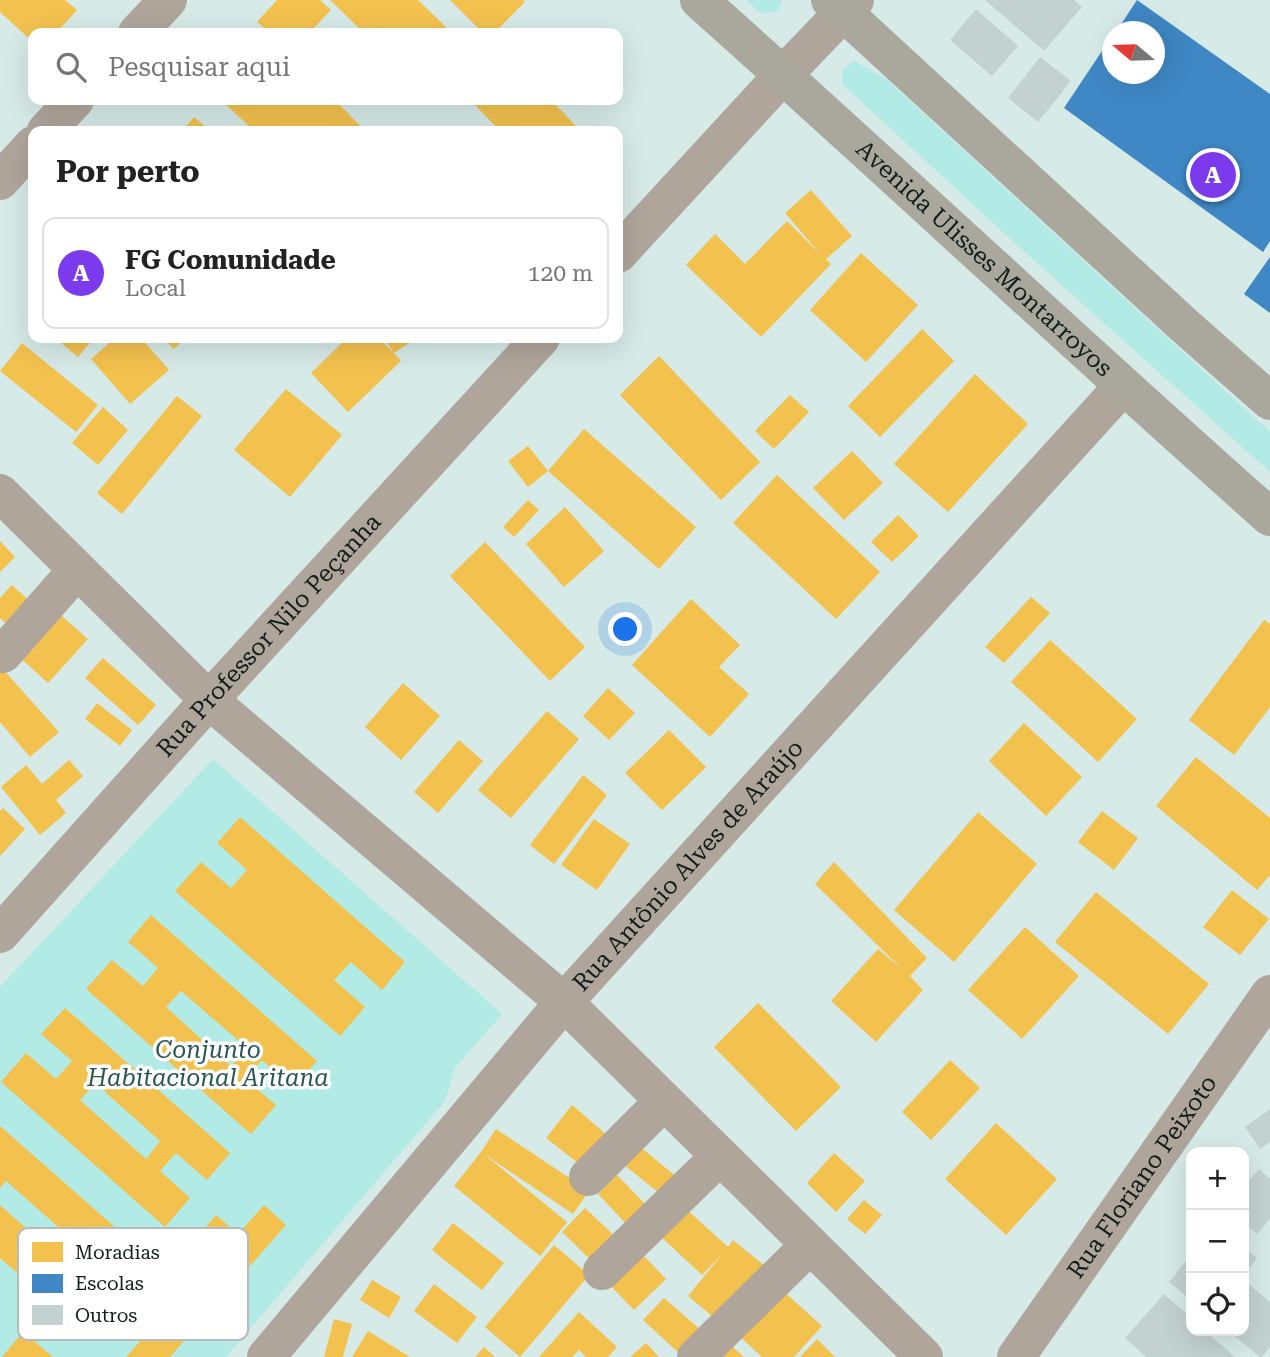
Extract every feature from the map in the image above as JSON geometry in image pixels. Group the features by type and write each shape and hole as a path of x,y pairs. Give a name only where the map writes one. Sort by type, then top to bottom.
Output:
{"main road":[{"name":"Avenida Ulisses Montarroyos","path":"699,0 1270,517"},
{"path":"843,4 1186,327 1270,401"}],"street":[{"path":"142,28 168,0"},
{"path":"623,249 783,75 843,4"},
{"path":"51,126 70,105"},
{"path":"0,181 28,150"},
{"name":"Rua Professor Nilo Peçanha","path":"0,934 209,700 536,343"},
{"name":"Rua Antônio Alves de Araújo","path":"265,1357 564,1002 1123,386"},
{"path":"0,493 209,700 564,1002 924,1357"},
{"path":"3,654 77,570"},
{"name":"Rua Floriano Peixoto","path":"1016,1357 1270,994"},
{"path":"588,1177 664,1101"},
{"path":"602,1271 720,1156"},
{"path":"696,1357 810,1245"}],"green space":[{"path":"746,0 782,1 778,11 762,14"},
{"path":"854,61 885,78 1270,432 1270,472 842,84 842,70"},
{"name":"Conjunto Habitacional Aritana","path":"213,759 502,1014 455,1068 445,1101 248,1331 248,1228 18,1228 18,1340 241,1340 226,1357 0,1357 0,987"}],"building: Moradias":[{"path":"0,0 65,0 77,10 61,28 28,28 28,37 0,12"},
{"path":"277,0 320,0 331,10 314,28 264,28 257,22"},
{"path":"330,0 418,0 447,28 359,28"},
{"path":"450,0 525,2 499,28 478,28"},
{"path":"226,105 340,105 360,126 249,126"},
{"path":"475,105 556,105 576,126 495,126"},
{"path":"194,117 205,126 186,126"},
{"path":"811,190 852,236 826,259 831,264 761,337 686,265 715,234 745,264 787,221 821,255 785,213"},
{"path":"861,253 918,305 866,362 810,310"},
{"path":"922,329 954,361 880,437 848,406"},
{"path":"22,343 98,405 76,432 0,371"},
{"path":"61,343 90,343 78,357"},
{"path":"109,343 145,343 169,370 130,404 91,359"},
{"path":"168,343 181,343 174,349"},
{"path":"342,343 384,343 401,361 348,412 311,373"},
{"path":"387,343 409,343 394,353"},
{"path":"659,356 760,462 721,500 620,395"},
{"path":"975,374 1028,424 948,512 894,464"},
{"path":"286,389 342,435 290,497 234,450"},
{"path":"790,395 809,412 774,449 755,431"},
{"path":"177,396 202,416 122,514 97,493"},
{"path":"103,407 128,430 98,465 72,443"},
{"path":"584,429 696,527 659,569 548,471"},
{"path":"528,446 548,471 528,487 508,461"},
{"path":"852,451 883,483 844,520 813,488"},
{"path":"777,475 880,572 836,619 733,523"},
{"path":"528,500 539,510 514,537 503,527"},
{"path":"565,507 604,551 564,587 526,544"},
{"path":"898,515 919,536 892,562 871,542"},
{"path":"0,541 15,557 0,572"},
{"path":"485,542 585,647 550,681 450,576"},
{"path":"12,585 34,605 12,629 0,618 0,598"},
{"path":"1031,597 1050,613 1004,663 985,647"},
{"path":"691,599 740,645 719,667 749,694 710,737 632,665"},
{"path":"55,610 88,639 48,683 16,654"},
{"path":"1264,620 1270,624 1270,707 1234,755 1189,720"},
{"path":"1050,640 1137,719 1098,762 1011,682"},
{"path":"103,658 156,705 138,725 85,678"},
{"path":"0,666 59,732 30,757 0,722"},
{"path":"403,683 440,716 401,760 365,727"},
{"path":"608,688 635,713 609,740 583,716"},
{"path":"97,703 132,730 120,746 85,719"},
{"path":"547,711 579,739 511,818 478,790"},
{"path":"1024,723 1082,777 1046,816 989,761"},
{"path":"669,730 706,767 662,810 625,773"},
{"path":"459,740 483,761 438,813 414,792"},
{"path":"1196,757 1270,818 1270,875 1257,890 1156,806"},
{"path":"69,760 83,776 56,800 66,813 40,835 1,787 26,765 42,784"},
{"path":"583,775 607,795 554,864 530,845"},
{"path":"3,808 25,829 0,856 0,811"},
{"path":"1102,811 1138,838 1114,870 1078,842"},
{"path":"978,812 1037,864 954,962 894,910"},
{"path":"240,817 405,962 382,990 351,962 334,980 365,1007 340,1036 175,891 201,862 231,888 247,870 217,843"},
{"path":"594,819 630,844 597,890 561,865"},
{"path":"834,862 927,958 910,976 923,990 876,1042 831,1001 878,949 902,969 815,884"},
{"path":"1232,890 1269,919 1240,955 1203,927"},
{"path":"1096,892 1209,984 1168,1034 1055,942"},
{"path":"151,915 317,1061 293,1088 262,1060 245,1079 276,1105 251,1134 86,989 112,960 143,986 158,968 128,942","holes":["181,991 247,1048 231,1066 166,1007"]},
{"path":"1025,927 1079,976 1022,1039 968,990"},
{"path":"758,1003 841,1087 796,1131 714,1047"},
{"path":"65,1008 230,1153 207,1180 176,1153 160,1171 190,1198 165,1227 1,1082 26,1053 56,1079 72,1061 41,1034","holes":["95,1083 160,1141 146,1159 80,1100"]},
{"path":"950,1060 980,1088 931,1140 902,1112"},
{"path":"572,1105 608,1136 583,1167 546,1138"},
{"path":"996,1123 1057,1179 1006,1235 945,1179"},
{"path":"0,1126 116,1228 59,1228 6,1181 0,1188"},
{"path":"496,1129 589,1191 573,1214 484,1154 567,1222 540,1256 454,1186"},
{"path":"638,1145 679,1179 664,1197 623,1164"},
{"path":"834,1153 865,1181 836,1212 807,1183"},
{"path":"617,1175 652,1211 632,1230 598,1194"},
{"path":"864,1200 882,1215 865,1234 847,1219"},
{"path":"0,1205 26,1228 18,1228 18,1274 0,1258"},
{"path":"264,1205 286,1225 248,1268 248,1228 243,1228"},
{"path":"684,1207 728,1247 733,1240 770,1270 724,1326 688,1296 723,1253 702,1275 659,1235"},
{"path":"585,1208 620,1241 597,1266 562,1232"},
{"path":"216,1215 231,1228 205,1228"},
{"path":"453,1223 504,1263 482,1290 432,1250"},
{"path":"554,1245 589,1275 520,1357 485,1327"},
{"path":"638,1250 666,1279 634,1310 606,1281"},
{"path":"372,1280 401,1297 389,1318 360,1300"},
{"path":"434,1284 477,1317 457,1343 414,1311"},
{"path":"780,1288 822,1326 794,1357 762,1357 738,1335"},
{"path":"664,1298 702,1331 681,1355 643,1320"},
{"path":"579,1312 617,1347 608,1357 586,1357 579,1350 572,1357 539,1357"},
{"path":"334,1319 352,1324 343,1357 324,1357"},
{"path":"368,1331 410,1357 352,1357"},
{"path":"18,1338 33,1340 53,1357 2,1357"},
{"path":"817,1339 835,1357 800,1357"},
{"path":"141,1340 185,1340 170,1357 126,1357"},
{"path":"726,1341 744,1357 712,1357"},
{"path":"646,1343 659,1357 630,1357"},
{"path":"484,1347 495,1357 475,1357"}],"building: Escolas":[{"path":"1137,0 1270,94 1270,241 1263,252 1064,108 1102,51 1102,84 1165,84 1165,21 1123,21"},
{"path":"1270,257 1270,313 1244,294"}],"building: Outros":[{"path":"985,0 1074,0 1082,7 1044,51"},
{"path":"976,9 1018,46 992,76 950,40"},
{"path":"1040,57 1071,81 1038,122 1008,98"},
{"path":"1270,1109 1270,1142 1260,1149 1245,1127"},
{"path":"1259,1169 1270,1179 1270,1218 1257,1234 1249,1227 1249,1181"},
{"path":"1249,1251 1257,1258 1249,1268"},
{"path":"1186,1261 1186,1296 1169,1282"},
{"path":"1249,1284 1270,1302 1270,1347 1260,1357 1234,1336 1249,1336"},
{"path":"1164,1294 1186,1314 1186,1336 1211,1336 1235,1357 1146,1357 1125,1338"}],"place":[{"name":"FG Comunidade","path":"1213,175"}]}
